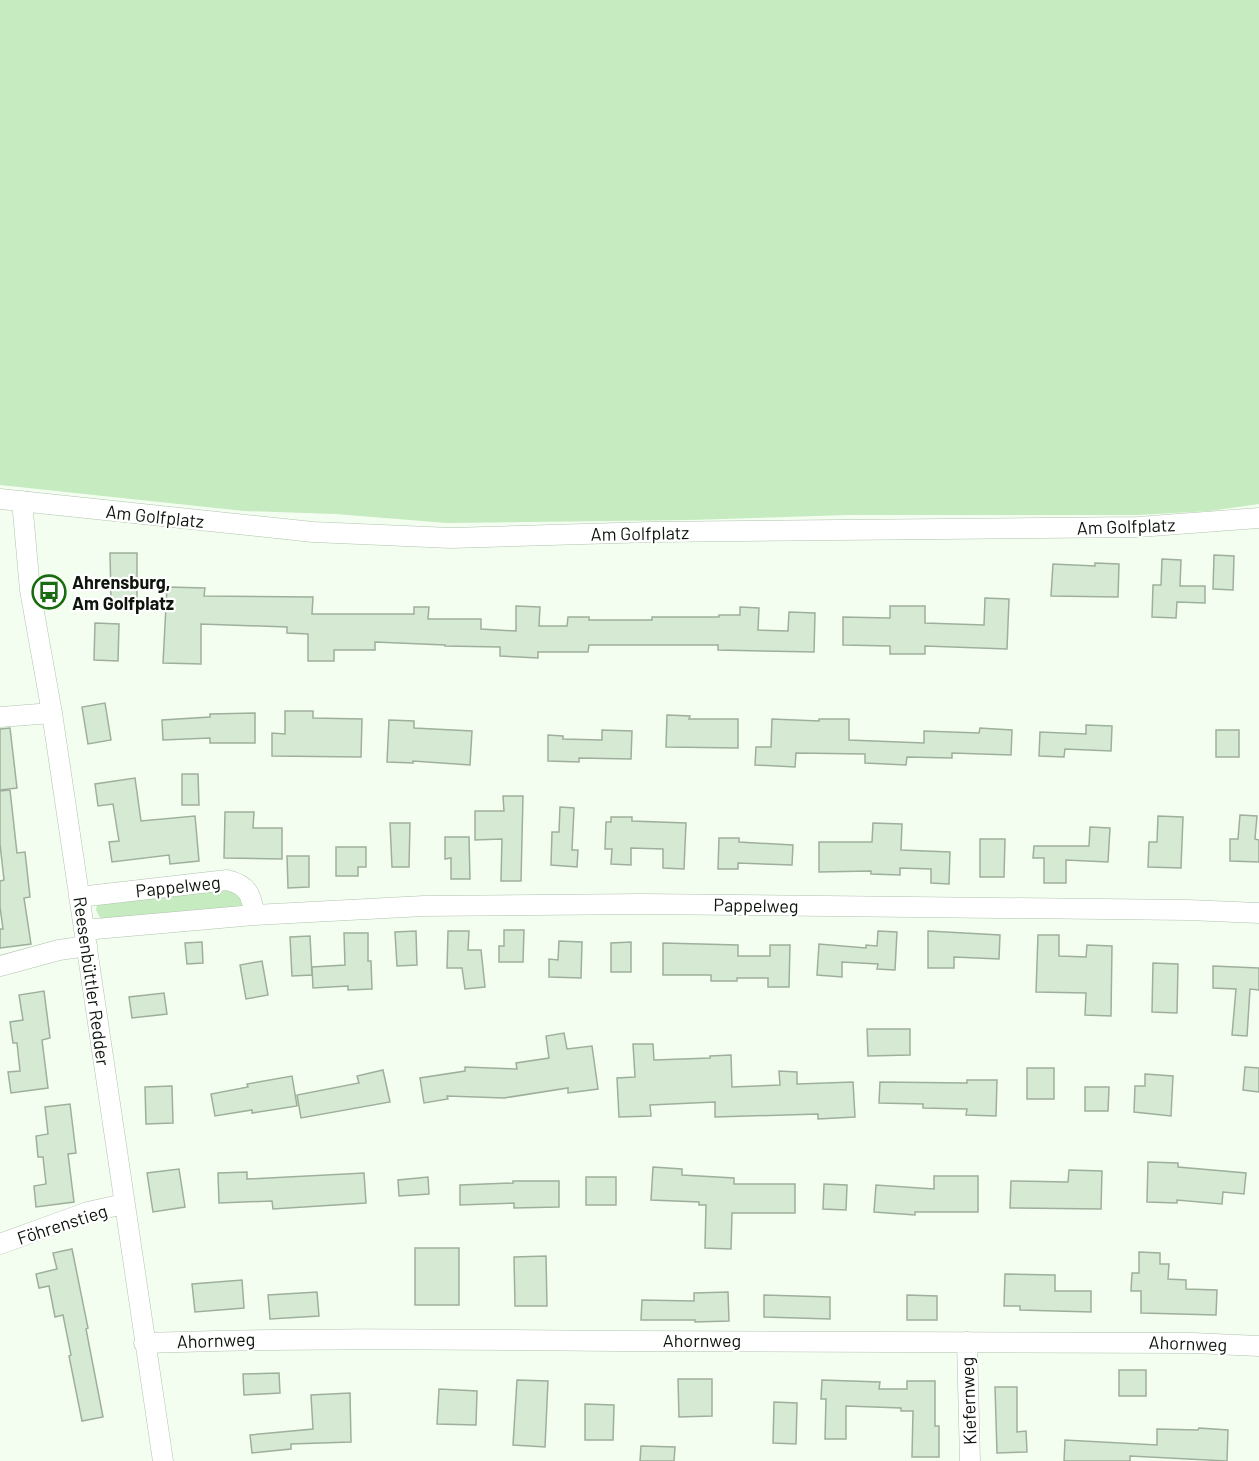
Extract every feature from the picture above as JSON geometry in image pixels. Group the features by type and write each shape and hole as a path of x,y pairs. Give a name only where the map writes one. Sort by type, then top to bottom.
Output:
{"street":[{"name":"Am Golfplatz","path":"0,498 313,532 451,538 675,532 1138,527 1259,518"},
{"name":"Reesenbüttler Redder","path":"22,501 30,590 52,713 163,1461"},
{"path":"0,717 52,713"},
{"name":"Pappelweg","path":"79,897 227,880 238,882 246,889 252,901 254,915"},
{"name":"Pappelweg","path":"0,966 59,950 85,938 254,915 397,907 587,904 1145,910 1259,914"},
{"name":"Föhrenstieg","path":"0,1244 88,1212 124,1204"},
{"name":"Ahornweg","path":"144,1343 263,1339 749,1340 1193,1342 1259,1346"},
{"name":"Kiefernweg","path":"967,1342 970,1461"}],"green space":[{"path":"0,0 1259,0 1259,504 1210,511 1138,515 848,515 689,520 447,523 335,514 244,511 0,485"},
{"path":"228,886 241,890 244,906 101,920 96,910 97,905"}],"building":[{"path":"110,553 137,553 137,599 111,600"},
{"path":"1214,555 1234,556 1233,590 1213,589"},
{"path":"1162,559 1181,560 1180,586 1205,586 1205,603 1177,602 1176,618 1152,617 1153,585 1161,585"},
{"path":"1095,563 1119,564 1118,597 1051,596 1053,564 1095,566"},
{"path":"167,587 205,588 204,596 313,597 312,614 414,614 414,607 429,607 428,619 481,619 481,629 516,631 516,606 540,607 539,626 567,626 568,617 589,617 589,620 652,620 652,617 719,617 719,615 740,615 740,607 759,608 758,630 788,631 789,612 815,613 814,652 718,650 718,645 589,645 588,652 538,652 538,658 500,656 500,647 375,642 375,650 334,650 334,661 308,661 308,634 287,633 287,627 201,624 201,664 163,663"},
{"path":"985,598 1009,599 1007,649 925,646 925,654 890,654 890,646 843,645 843,617 890,618 890,606 925,606 925,623 984,625"},
{"path":"95,623 119,624 118,661 94,660"},
{"path":"105,703 111,740 88,744 82,707"},
{"path":"285,711 313,711 313,718 362,719 361,757 272,756 272,733 285,734"},
{"path":"255,713 255,743 210,743 210,738 163,740 162,720 210,717 210,714"},
{"path":"667,715 690,716 689,719 738,719 738,748 666,747"},
{"path":"772,719 819,721 819,719 849,719 849,740 924,743 924,731 979,733 980,728 1012,730 1011,755 952,753 952,758 907,757 906,765 865,763 865,754 796,753 795,767 755,765 756,747 771,747"},
{"path":"389,720 414,721 414,728 472,731 470,765 413,761 413,763 387,762"},
{"path":"1086,725 1112,726 1111,751 1065,749 1064,757 1039,756 1040,732 1086,734"},
{"path":"10,728 17,788 0,790 0,729"},
{"path":"602,730 632,731 631,759 579,758 579,762 548,761 548,735 563,736 563,739 602,740"},
{"path":"1216,730 1239,730 1239,757 1216,757"},
{"path":"182,774 198,774 199,805 182,805"},
{"path":"135,778 141,821 195,816 199,861 170,864 169,855 112,862 109,842 119,841 113,804 98,806 95,784"},
{"path":"10,790 17,853 25,852 30,897 24,898 31,944 0,948 0,929 3,929 0,881 4,880 0,844 0,791"},
{"path":"503,796 523,796 521,881 501,881 502,839 475,840 475,811 504,811"},
{"path":"560,807 574,808 572,850 578,850 577,867 551,865 552,832 559,832"},
{"path":"225,812 254,812 253,828 282,828 282,859 224,858"},
{"path":"1240,815 1257,816 1255,839 1259,840 1259,862 1230,861 1230,839 1238,839"},
{"path":"1158,816 1183,817 1181,868 1148,867 1149,842 1157,842"},
{"path":"611,817 632,817 632,821 686,823 684,869 663,868 663,849 631,848 631,865 611,864 612,849 605,849 606,822 611,822"},
{"path":"390,823 410,823 409,867 392,867"},
{"path":"873,823 902,824 901,850 950,852 949,884 931,883 931,869 900,868 900,875 871,874 871,871 819,872 819,842 872,842"},
{"path":"1090,827 1110,828 1108,862 1066,860 1066,883 1044,883 1044,858 1033,858 1034,846 1089,846"},
{"path":"445,837 469,837 470,879 451,879 451,858 445,859"},
{"path":"719,838 739,838 739,842 793,845 792,865 738,863 738,869 718,869"},
{"path":"980,839 1005,839 1004,877 980,877"},
{"path":"336,847 366,847 366,867 358,867 358,876 336,876"},
{"path":"287,856 309,856 309,887 288,888"},
{"path":"504,930 524,930 523,962 499,962 499,946 504,946"},
{"path":"416,931 417,965 397,966 395,932"},
{"path":"448,931 469,931 468,950 481,950 485,987 465,989 462,968 447,968"},
{"path":"878,931 897,932 895,970 877,969 878,964 842,962 842,977 817,975 819,944 866,948 866,945 877,946"},
{"path":"928,931 1000,935 999,959 954,957 954,968 928,968"},
{"path":"344,933 368,933 368,961 371,961 372,989 348,990 348,986 313,988 312,967 345,965"},
{"path":"1038,935 1059,935 1059,956 1086,957 1087,945 1112,946 1111,1016 1085,1015 1086,993 1036,992"},
{"path":"310,936 312,975 292,976 290,937"},
{"path":"559,941 582,942 581,978 549,977 549,959 558,960"},
{"path":"202,942 203,963 187,964 185,943"},
{"path":"631,942 631,972 611,972 611,943"},
{"path":"663,943 738,945 738,956 770,956 770,945 790,945 789,987 768,987 768,978 711,981 711,975 663,975"},
{"path":"262,961 268,995 246,999 240,965"},
{"path":"1153,963 1178,964 1177,1013 1152,1012"},
{"path":"1213,966 1259,968 1259,990 1250,989 1247,1036 1232,1035 1236,989 1213,988"},
{"path":"44,991 50,1038 42,1040 48,1088 11,1093 8,1072 20,1071 17,1043 13,1043 10,1022 23,1020 19,995"},
{"path":"164,993 167,1014 132,1018 129,997"},
{"path":"867,1029 910,1029 910,1055 868,1056"},
{"path":"564,1033 567,1049 592,1046 598,1089 568,1093 568,1088 504,1098 447,1096 448,1099 424,1103 420,1078 465,1071 465,1067 517,1069 516,1063 549,1058 546,1036"},
{"path":"633,1044 653,1044 654,1060 731,1055 732,1087 780,1085 779,1071 797,1072 797,1084 853,1082 855,1117 818,1119 818,1114 715,1117 715,1102 650,1105 651,1116 619,1117 617,1078 635,1077"},
{"path":"1245,1067 1259,1068 1259,1092 1243,1090"},
{"path":"1027,1068 1054,1068 1054,1099 1027,1099"},
{"path":"383,1070 390,1102 301,1118 297,1095 359,1083 357,1076"},
{"path":"1145,1074 1173,1076 1171,1116 1134,1112 1135,1086 1145,1086"},
{"path":"292,1076 297,1106 215,1116 211,1094 248,1087 247,1084"},
{"path":"967,1080 997,1080 996,1116 966,1115 967,1109 923,1108 923,1104 879,1103 880,1082 967,1083"},
{"path":"172,1086 173,1123 146,1124 145,1087"},
{"path":"1085,1087 1109,1087 1108,1111 1085,1111"},
{"path":"70,1104 76,1153 68,1154 74,1202 36,1207 34,1186 46,1184 43,1157 38,1157 36,1136 48,1134 45,1107"},
{"path":"1148,1162 1178,1163 1178,1167 1246,1173 1244,1194 1223,1192 1222,1204 1177,1200 1177,1203 1147,1202"},
{"path":"653,1167 682,1169 682,1175 734,1178 734,1184 795,1184 795,1213 732,1213 731,1249 705,1248 706,1205 699,1205 699,1202 651,1200"},
{"path":"179,1169 185,1207 153,1212 147,1173"},
{"path":"1069,1170 1102,1171 1101,1209 1010,1208 1011,1181 1068,1182"},
{"path":"247,1172 247,1179 364,1173 366,1203 273,1209 272,1201 219,1203 218,1173"},
{"path":"934,1176 978,1176 978,1212 915,1212 915,1215 874,1212 876,1185 934,1189"},
{"path":"428,1177 429,1194 399,1196 398,1180"},
{"path":"586,1177 616,1177 616,1205 586,1205"},
{"path":"513,1181 559,1181 559,1207 514,1208 514,1203 460,1205 460,1185 513,1183"},
{"path":"824,1184 847,1185 846,1210 823,1209"},
{"path":"415,1248 459,1248 459,1305 415,1305"},
{"path":"72,1249 103,1417 82,1421 63,1315 55,1317 49,1286 39,1288 36,1274 57,1269 53,1253"},
{"path":"1139,1252 1160,1253 1160,1264 1169,1264 1168,1279 1186,1280 1186,1289 1217,1290 1216,1315 1141,1313 1141,1291 1131,1291 1132,1273 1139,1273"},
{"path":"546,1256 547,1306 515,1306 514,1257"},
{"path":"1005,1274 1055,1275 1055,1291 1091,1291 1091,1312 1020,1310 1020,1306 1004,1306"},
{"path":"242,1280 244,1308 195,1312 192,1284"},
{"path":"317,1292 319,1316 270,1319 268,1295"},
{"path":"728,1292 729,1321 641,1320 642,1300 694,1301 694,1293"},
{"path":"764,1295 830,1297 830,1319 764,1317"},
{"path":"907,1295 937,1296 937,1320 907,1320"},
{"path":"1119,1370 1146,1370 1146,1396 1119,1396"},
{"path":"279,1373 280,1393 244,1395 243,1374"},
{"path":"678,1379 712,1379 712,1416 679,1417"},
{"path":"517,1380 548,1381 545,1447 513,1445"},
{"path":"822,1380 880,1382 879,1389 907,1389 907,1381 935,1381 935,1426 939,1426 939,1457 912,1457 913,1411 901,1411 901,1408 846,1406 846,1439 825,1439 826,1399 821,1399"},
{"path":"995,1387 1017,1387 1017,1432 1026,1431 1027,1452 997,1453"},
{"path":"439,1389 477,1391 476,1425 437,1424"},
{"path":"350,1393 351,1442 291,1444 291,1449 252,1453 250,1435 313,1429 311,1395"},
{"path":"774,1402 797,1403 796,1444 773,1443"},
{"path":"585,1404 614,1405 613,1440 585,1440"},
{"path":"1199,1428 1228,1430 1227,1461 1130,1456 1130,1461 1064,1461 1065,1440 1157,1445 1157,1429 1198,1430"},
{"path":"641,1446 675,1447 674,1461 640,1461"}],"place":[{"name":"Ahrensburg, Am Golfplatz","path":"49,592"}]}
